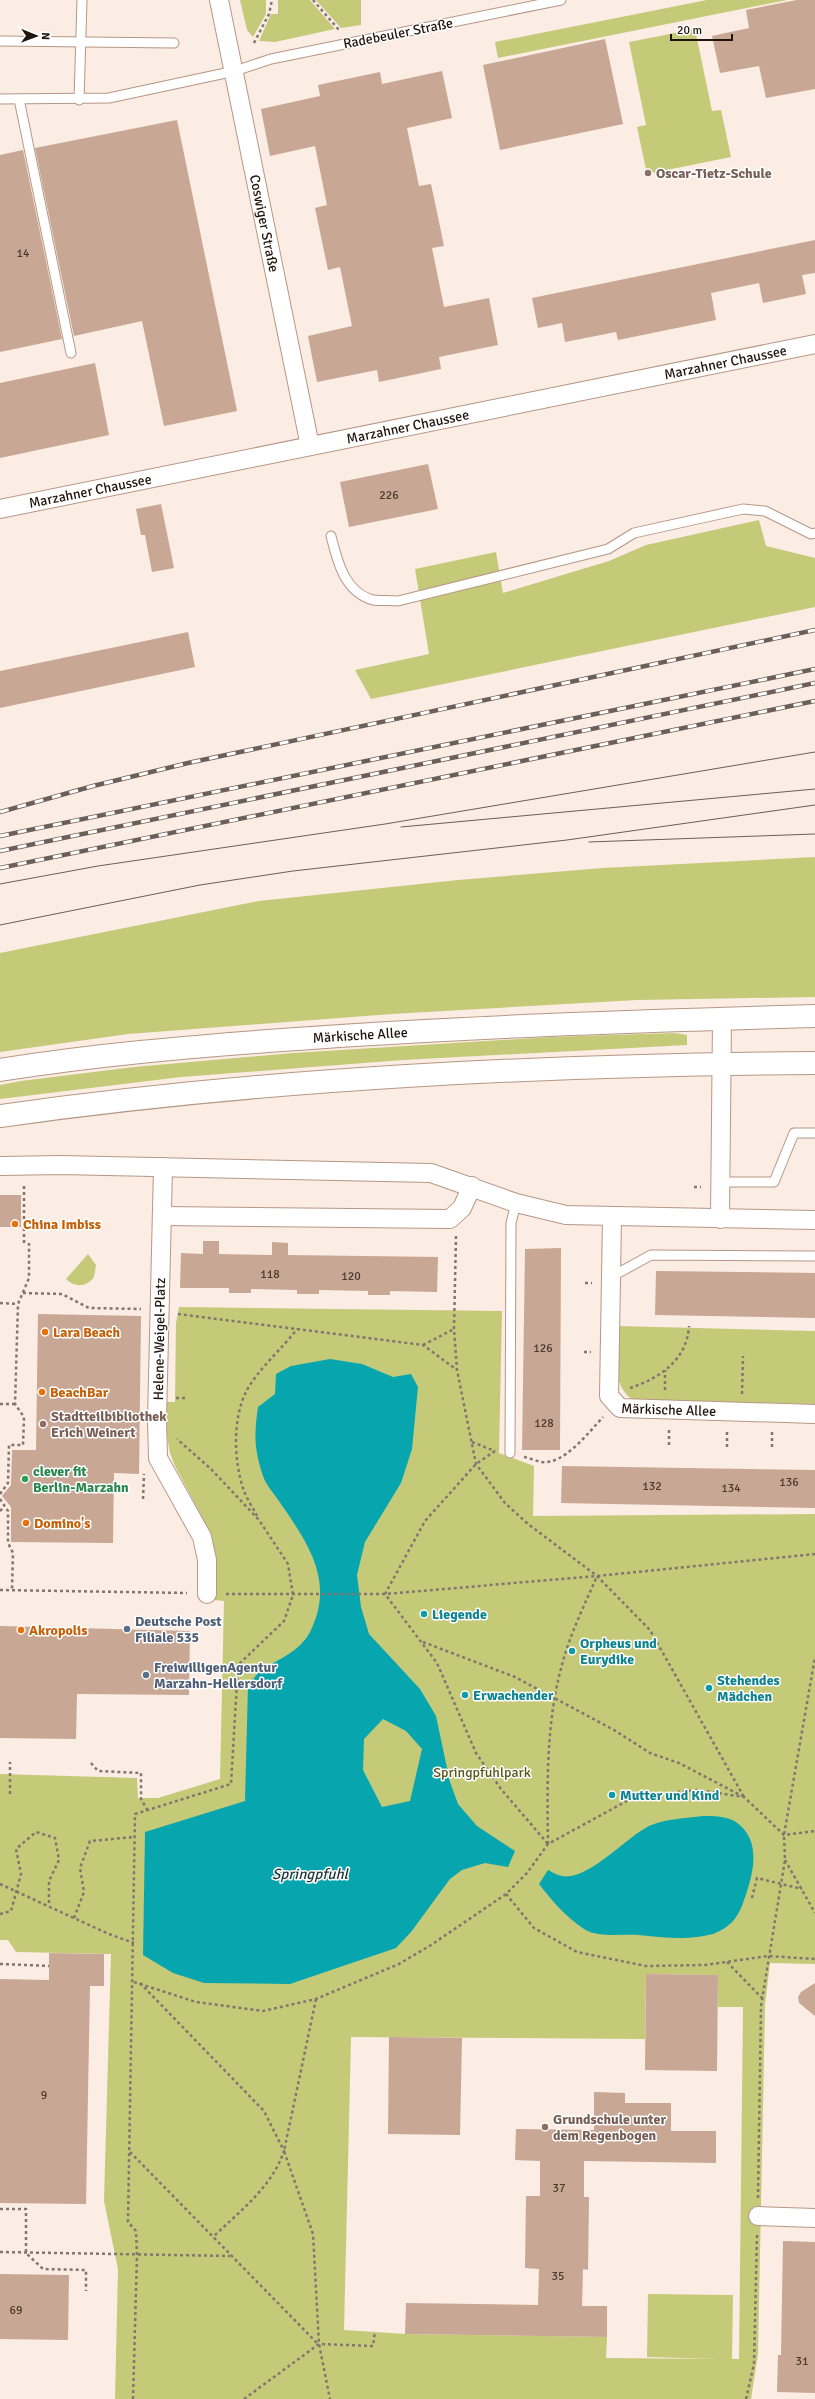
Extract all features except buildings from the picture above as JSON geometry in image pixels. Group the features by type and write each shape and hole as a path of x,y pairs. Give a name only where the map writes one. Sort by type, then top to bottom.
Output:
{"main road":[{"name":"Märkische Allee","path":"0,1070 50,1062 189,1047 346,1035 507,1026 815,1016"},
{"path":"0,1116 193,1091 348,1080 498,1071 721,1064 815,1063"}],"street":[{"name":"Coswiger Straße","path":"219,0 235,71 310,446"},
{"name":"Marzahner Chaussee","path":"0,510 815,344"},
{"path":"720,1219 722,1019"},
{"path":"0,1166 61,1164 432,1173 472,1186 516,1203 566,1215 612,1218 815,1220"},
{"name":"Helene-Weigel-Platz","path":"163,1167 162,1216 167,1312 157,1420 158,1458 202,1536 207,1560 207,1594"},
{"path":"162,1216 450,1219 462,1208 472,1186"},
{"name":"Märkische Allee","path":"612,1218 612,1400 620,1408 664,1411 815,1414"},
{"path":"758,2216 815,2218"}],"lane":[{"path":"79,100 82,0"},
{"name":"Radebeuler Straße","path":"0,99 79,100 109,98 235,71 271,59 561,0"},
{"path":"0,41 174,43"},
{"path":"19,99 70,353"},
{"path":"331,536 340,570 352,588 372,600 398,601 608,549 634,533 743,509 765,511 811,534 815,533"},
{"path":"720,1182 774,1182 794,1133 815,1133"},
{"path":"510,1453 511,1224 516,1203"},
{"path":"611,1277 651,1255 815,1256"}],"path":[{"path":"254,42 269,14 272,0"},
{"path":"313,0 342,33"},
{"path":"24,1182 24,1243"},
{"path":"456,1235 454,1329 457,1370 476,1464 505,1503 528,1524 597,1576 650,1630 744,1797"},
{"path":"0,1494 8,1483 9,1445 23,1446 24,1416 15,1404 18,1304 29,1278 29,1243"},
{"path":"23,1293 62,1294 89,1308 167,1312 423,1345 457,1370"},
{"path":"0,1303 18,1304"},
{"path":"472,1441 496,1451 510,1453 543,1462 559,1459 582,1440 612,1400 665,1370 682,1355 688,1339 689,1326"},
{"path":"133,2399 137,2256 136,2231 128,2222 134,1982 135,1814 231,1784 238,1665 284,1620 293,1595 288,1564 259,1520 244,1491 236,1455 238,1416 246,1392 272,1356 289,1340 297,1329"},
{"path":"423,1345 454,1329"},
{"path":"742,1392 743,1356"},
{"path":"0,1404 15,1404"},
{"path":"157,1420 211,1469 259,1520"},
{"path":"385,1594 425,1521 476,1464 496,1451"},
{"path":"143,1499 144,1470"},
{"path":"0,1499 8,1511 8,1544 13,1553 12,1590"},
{"path":"0,1510 4,1507"},
{"path":"0,1590 293,1595 385,1594 597,1576 815,1554"},
{"path":"548,1844 546,1778 555,1698 563,1661 597,1576"},
{"path":"385,1594 437,1662 476,1753 501,1789 548,1844"},
{"path":"422,1642 515,1677 614,1730 650,1753 679,1763 744,1797 784,1835"},
{"path":"746,2399 754,2364 762,1999 784,1860 784,1835 815,1657"},
{"path":"10,1762 10,1794"},
{"path":"91,1763 98,1771 141,1773 141,1799 148,1811"},
{"path":"134,1982 196,2002 263,2011 316,1999 399,1964 506,1894 527,1874 548,1844 636,1796 698,1790 744,1797"},
{"path":"784,1835 815,1831"},
{"path":"0,1914 11,1911 21,1874 16,1849 36,1832 55,1838 59,1860 49,1882 48,1906"},
{"path":"74,1918 84,1892 80,1868 90,1841 135,1837"},
{"path":"784,1860 815,1912"},
{"path":"752,1898 757,1878 802,1889"},
{"path":"0,1884 74,1918 134,1943"},
{"path":"506,1894 534,1928 577,1952 646,1966 727,1962 768,1956 815,1959"},
{"path":"727,1962 762,1999"},
{"path":"0,1964 49,1966"},
{"path":"140,1983 264,2111 284,2151 312,2234 319,2344 330,2399"},
{"path":"213,2237 270,2181 279,2166 284,2151 316,1999"},
{"path":"130,2151 230,2256 319,2344"},
{"path":"0,2209 26,2209 26,2253 43,2269 86,2270 86,2291"},
{"path":"0,2252 137,2256 230,2256"},
{"path":"244,2399 319,2344 373,2346 375,2331"}],"green space":[{"path":"240,0 266,0 266,14 253,37 247,30"},
{"path":"278,0 310,0 335,29 275,42 259,41 271,14 278,14"},
{"path":"316,0 361,0 361,25 341,28"},
{"path":"707,0 787,0 498,58 495,42"},
{"path":"695,29 712,111 721,110 731,157 647,174 637,127 646,125 629,42"},
{"path":"759,520 766,546 815,558 815,607 371,699 355,670 429,654 415,569 496,552 503,593 609,561 646,545"},
{"path":"815,857 815,997 637,1000 392,1014 128,1034 0,1052 0,953 259,901 458,880 603,868"},
{"path":"675,1033 687,1035 687,1045 403,1060 181,1077 0,1099 0,1085 134,1067 293,1053 551,1037"},
{"path":"88,1254 96,1265 94,1277 88,1283 81,1285 73,1284 66,1279"},
{"name":"Springpfuhlpark","path":"179,1307 502,1311 499,1453 534,1466 533,1516 815,1514 815,1964 770,1963 765,2005 758,2354 751,2399 115,2399 118,2269 104,2201 111,1954 16,1952 8,1940 0,1940 0,1774 137,1778 138,1798 158,1798 220,1779 224,1601 214,1600 214,1557 211,1534 175,1466 170,1453 167,1436 167,1402 175,1402 176,1323","holes":["646,1974 718,1975 718,2007 743,2007 739,2359 732,2359 733,2295 648,2294 647,2357 719,2359 606,2358 607,2337 405,2334 344,2330 351,2037 645,2039"]},
{"path":"618,1326 815,1331 815,1404 635,1401 627,1395 621,1387 618,1378"}],"water":[{"name":"Springpfuhl","path":"330,1359 362,1364 393,1377 411,1374 418,1387 412,1449 401,1483 365,1542 357,1575 361,1607 369,1634 420,1689 436,1716 450,1782 458,1804 477,1826 515,1851 508,1867 485,1863 462,1870 450,1879 411,1932 396,1948 290,1984 204,1983 173,1973 143,1955 145,1832 245,1801 248,1685 261,1671 289,1654 306,1639 317,1614 320,1597 319,1580 315,1565 301,1534 264,1479 256,1450 255,1434 258,1407 275,1394 276,1374 291,1366","holes":["383,1719 406,1731 422,1749 410,1801 382,1807 363,1770 364,1739"]},
{"path":"703,1816 724,1817 736,1822 749,1836 753,1853 750,1880 740,1910 731,1923 724,1929 715,1933 685,1938 596,1934 584,1929 565,1914 539,1884 548,1870 562,1876 572,1876 595,1866 649,1826 668,1820"}],"tram line":[{"path":"0,884 98,866 385,824 815,752"},
{"path":"401,827 815,789"},
{"path":"0,925 200,885 293,871 567,840 815,805"},
{"path":"589,842 815,834"}],"railway":[{"path":"0,812 93,786 188,763 815,630"},
{"path":"0,836 815,669"},
{"path":"0,851 815,683"},
{"path":"0,868 815,701"}],"place":[{"name":"Oscar-Tietz-Schule","path":"648,173"},
{"name":"China Imbiss","path":"15,1224"},
{"name":"Lara Beach","path":"45,1332"},
{"name":"BeachBar","path":"42,1392"},
{"name":"Stadtteilbibliothek Erich Weinert","path":"43,1424"},
{"name":"clever fit Berlin-Marzahn","path":"25,1479"},
{"name":"Domino's","path":"26,1523"},
{"name":"Liegende","path":"424,1614"},
{"name":"Deutsche Post Filiale 535","path":"127,1629"},
{"name":"Akropolis","path":"21,1630"},
{"name":"Orpheus und Eurydike","path":"572,1651"},
{"name":"FreiwilligenAgentur Marzahn-Hellersdorf","path":"146,1675"},
{"name":"Stehendes Mädchen","path":"709,1688"},
{"name":"Erwachender","path":"465,1695"},
{"name":"Mutter und Kind","path":"612,1795"},
{"name":"Grundschule unter dem Regenbogen","path":"545,2127"}]}
